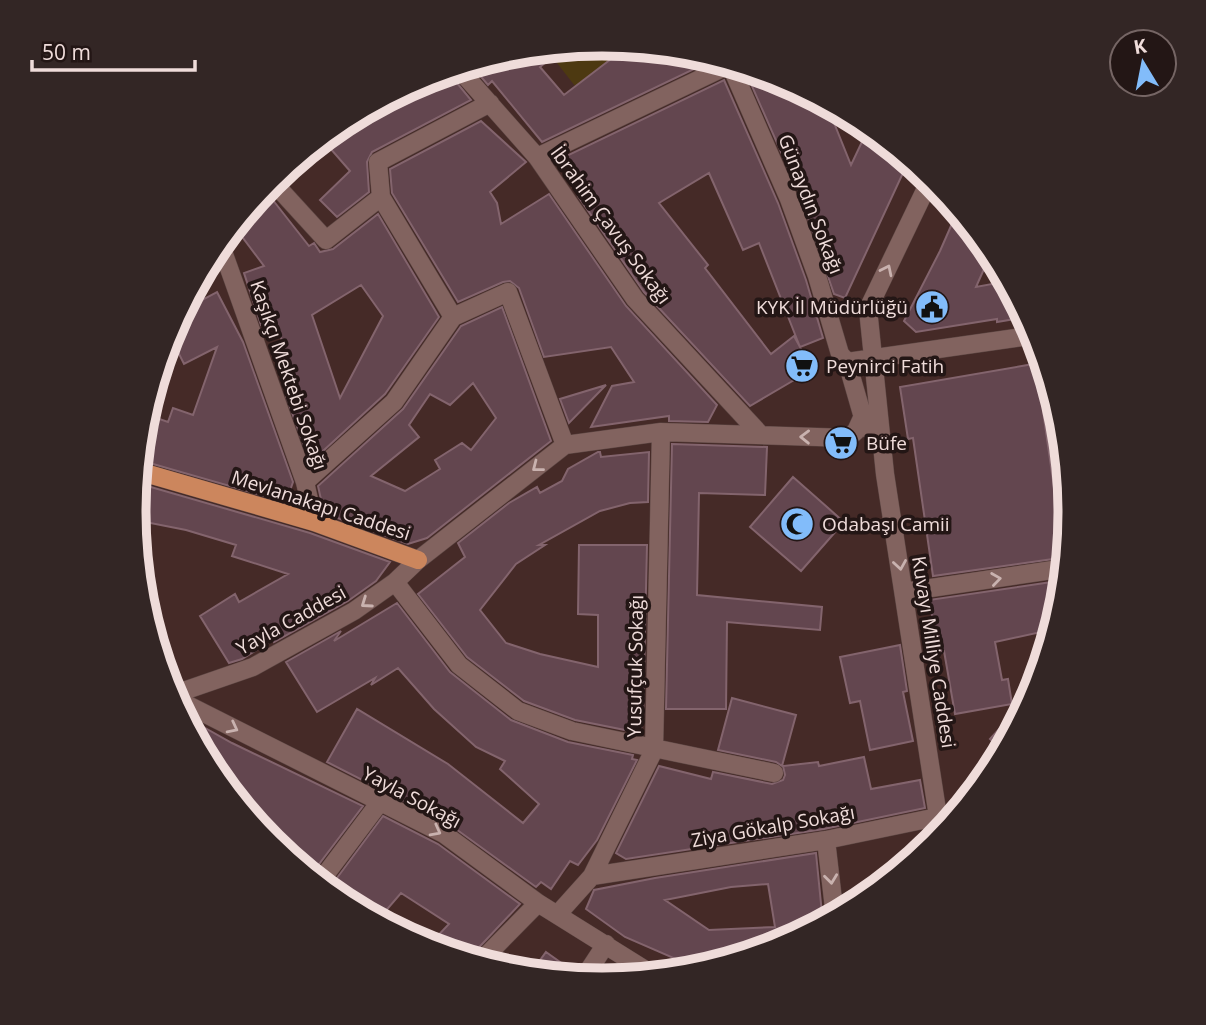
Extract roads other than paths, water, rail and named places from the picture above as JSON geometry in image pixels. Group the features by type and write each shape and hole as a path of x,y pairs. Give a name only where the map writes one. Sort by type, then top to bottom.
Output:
{"main road":[{"name":"Mevlanakapı Caddesi","path":"148,474 314,522 418,559"}],"street":[{"path":"537,157 717,71"},
{"name":"Günaydın Sokağı","path":"736,76 789,199 841,354 847,362 862,418 885,474"},
{"name":"İbrahim Çavuş Sokağı","path":"466,77 537,157 635,299 760,434"},
{"path":"453,317 380,197 377,162 490,103"},
{"path":"885,474 868,309 925,189"},
{"path":"280,190 327,240 380,197"},
{"name":"Kaşıkçı Mektebi Sokağı","path":"225,257 305,482 314,522"},
{"path":"305,482 394,402 453,317 508,292 565,445 661,432 849,438 862,418"},
{"path":"847,362 1024,337"},
{"name":"Yusufçuk Sokağı","path":"557,915 592,876 654,750 661,432"},
{"name":"Mevlanakapı Caddesi","path":"418,559 565,445"},
{"name":"Kuvayı Milliye Caddesi","path":"885,474 938,822"},
{"name":"Yayla Caddesi","path":"183,692 253,667 354,611 395,582 418,559"},
{"path":"904,592 1056,569"},
{"path":"395,582 459,665 518,711 572,731 774,773"},
{"name":"Yayla Sokağı","path":"190,705 443,834 538,903 641,967"},
{"path":"325,875 380,803"},
{"name":"Ziya Gökalp Sokağı","path":"592,876 826,840 944,815"},
{"path":"826,840 834,906"},
{"path":"488,954 538,903"},
{"path":"590,969 606,944"}],"place":[{"name":"KYK İl Müdürlüğü","path":"932,307"},
{"name":"Peynirci Fatih","path":"802,366"},
{"name":"Büfe","path":"841,443"},
{"name":"Odabaşı Camii","path":"797,524"}]}
